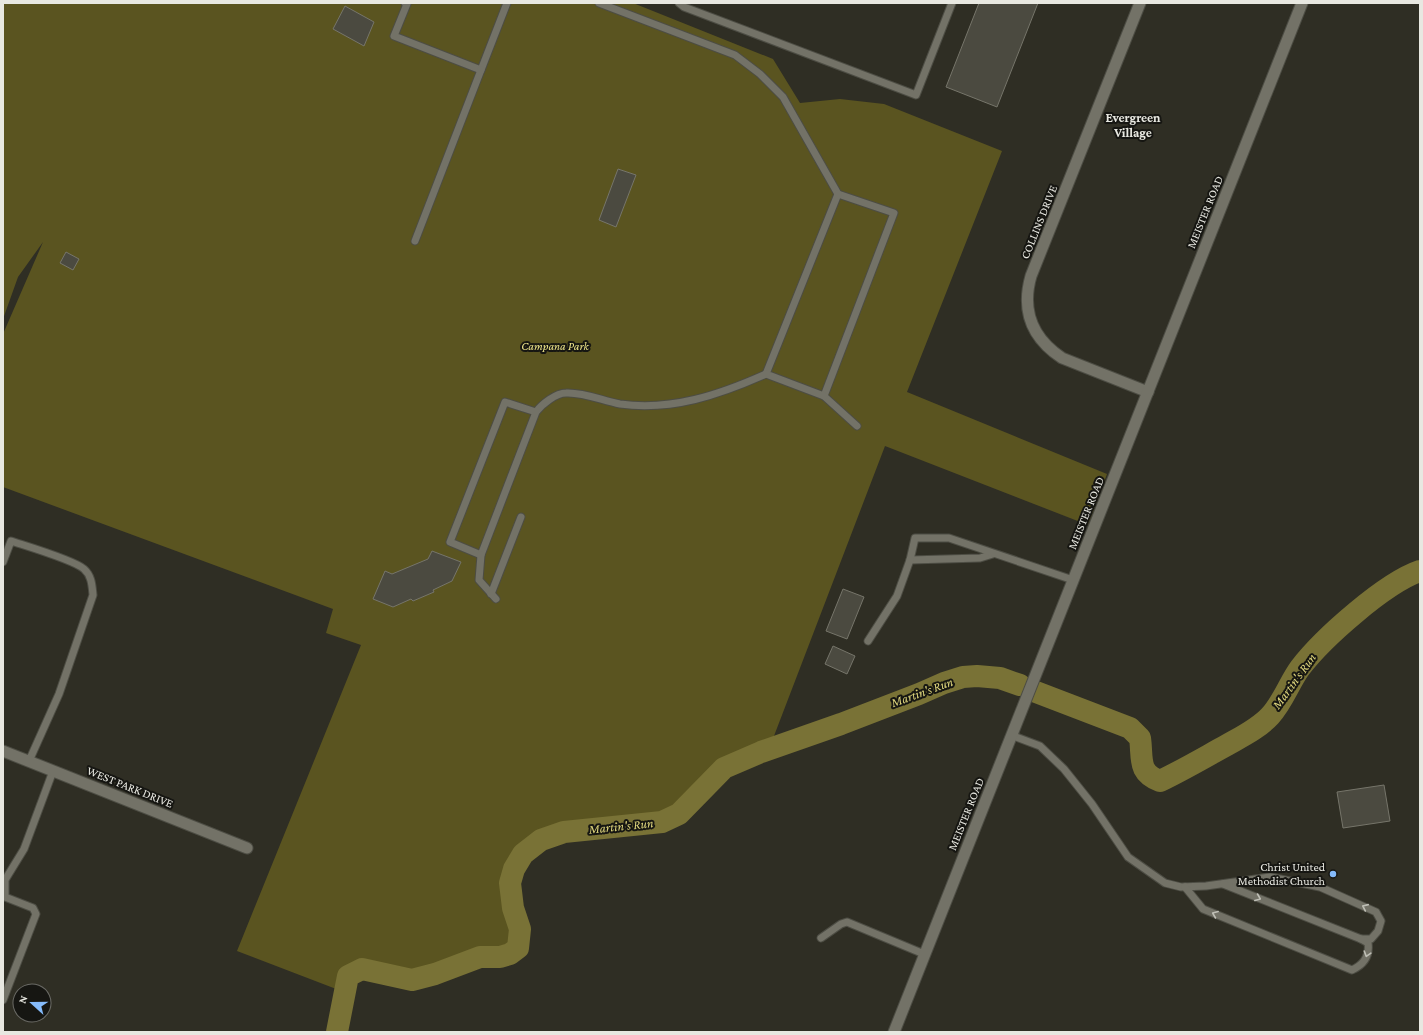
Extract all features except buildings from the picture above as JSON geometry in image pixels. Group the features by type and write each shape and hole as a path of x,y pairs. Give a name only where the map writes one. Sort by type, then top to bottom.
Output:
{"street":[{"name":"COLLINS DRIVE","path":"1140,3 1031,276 1028,287 1027,304 1032,326 1044,344 1053,352 1062,358 1148,392"},
{"name":"MEISTER ROAD","path":"894,1032 1302,3"},
{"name":"WEST PARK DRIVE","path":"3,751 247,848"}],"lane":[{"path":"405,3 407,4 394,36 481,70"},
{"path":"415,241 507,3"},
{"path":"599,3 735,55 760,74 784,96 838,194 894,213 824,396"},
{"path":"679,3 684,7 916,95 952,3"},
{"path":"766,374 838,194"},
{"path":"521,517 494,596 479,580 481,555 536,412 542,404 565,393 620,404 643,406 672,405 727,391 766,374 824,396 858,426"},
{"path":"481,555 450,542 505,402 536,412"},
{"path":"868,642 897,596 910,560 915,538 949,538 1073,580"},
{"path":"3,562 11,541 84,568 91,578 93,595 59,694 29,761"},
{"path":"910,560 980,558 994,554"},
{"path":"1011,734 1040,746 1064,769 1092,804 1128,857 1165,884 1185,887 1222,884 1270,877 1320,886 1376,912 1381,921 1378,930 1371,939 1361,939"},
{"path":"3,1000 36,914 33,908 4,897 4,880 24,849 53,771"},
{"path":"1185,887 1203,909 1352,970 1361,966 1369,950 1368,943 1222,884"},
{"path":"821,938 841,924 847,922 924,954"}],"green space":[{"name":"Campana Park","path":"3,3 633,3 773,59 800,103 840,99 884,104 1002,151 907,392 1107,474 1088,525 885,446 769,749 725,768 709,782 680,813 671,819 644,825 587,828 568,831 551,836 536,844 523,855 513,871 510,882 510,891 518,920 519,930 517,947 511,953 499,957 478,958 421,979 412,980 373,970 360,970 348,976 344,992 237,951 361,645 326,633 333,609 3,487 3,334 43,242 18,277 3,319"}],"waterway":[{"name":"Martin's Run","path":"1036,692 1130,728 1140,738 1142,764 1144,769 1160,781 1238,739 1260,725 1275,711 1300,668 1339,627 1390,587 1406,577 1420,571"},
{"name":"Martin's Run","path":"337,1032 348,976 362,969 412,980 435,974 480,957 500,957 510,954 518,948 520,929 513,908 510,883 514,869 523,854 541,840 564,832 662,822 679,814 724,768 761,752 841,724 944,683 963,677 977,676 1000,678 1020,685"}],"place":[{"name":"Christ United Methodist Church","path":"1333,874"}],"district":[{"name":"Evergreen Village","path":"1133,124"}]}
